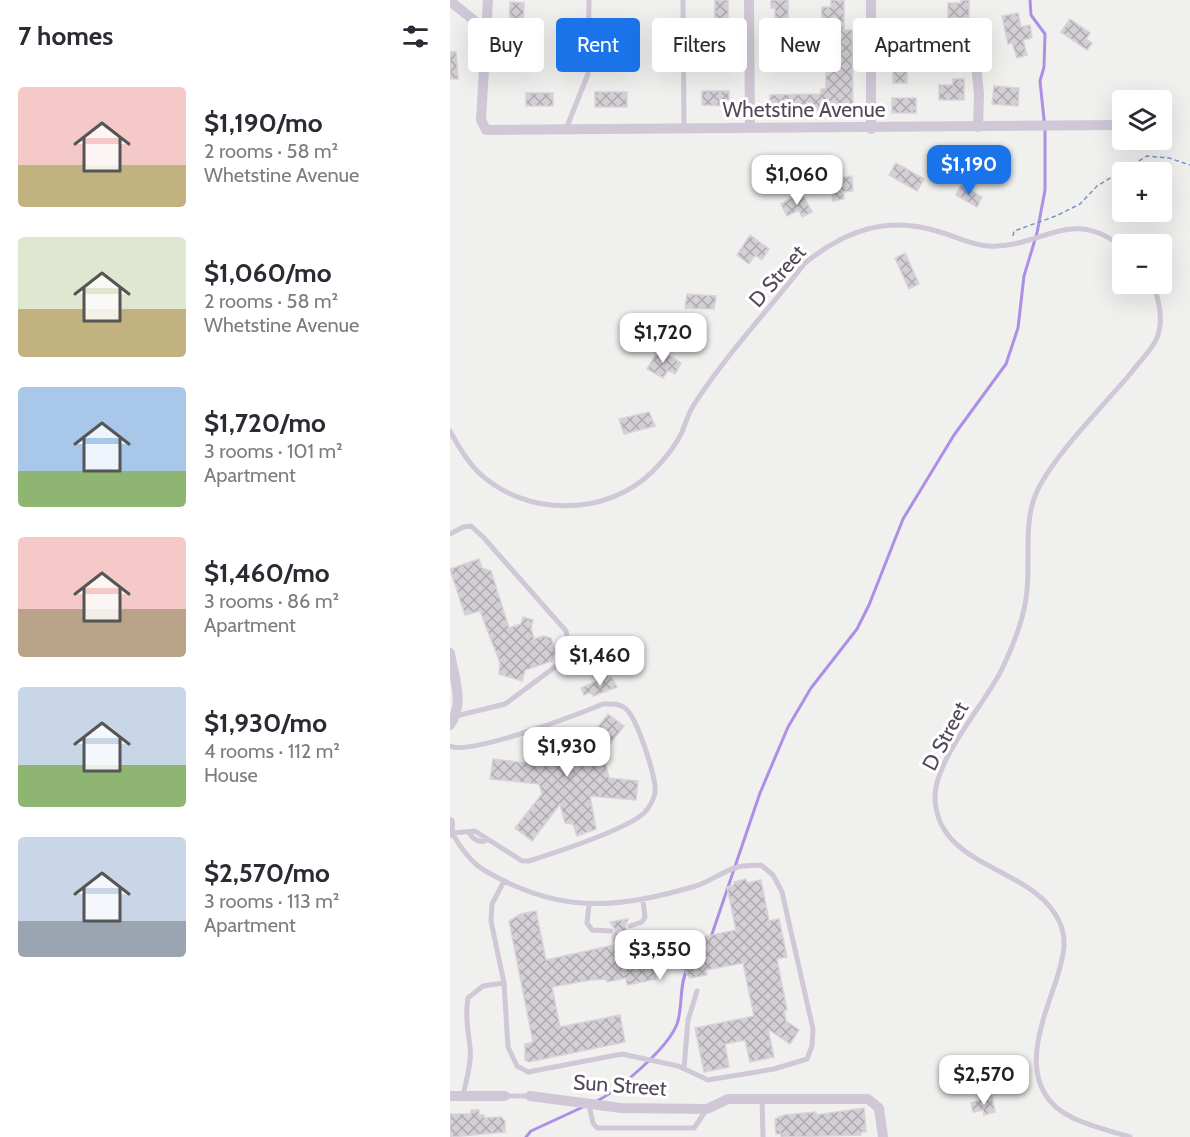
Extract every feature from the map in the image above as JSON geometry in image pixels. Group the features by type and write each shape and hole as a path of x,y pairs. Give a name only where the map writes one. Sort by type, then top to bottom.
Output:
{"street":[{"path":"487,18 488,0"},
{"path":"749,0 750,128"},
{"path":"870,129 871,0"},
{"path":"450,1 471,18"},
{"name":"Whetstine Avenue","path":"484,72 481,120 486,130 870,129 1112,125"},
{"path":"977,72 978,127"},
{"path":"450,653 458,699 453,721"},
{"path":"450,1096 505,1096"},
{"name":"Sun Street","path":"530,1096 621,1108 707,1109"},
{"path":"707,1109 728,1099 868,1099 879,1108 883,1137"}],"lane":[{"path":"565,131 588,74 589,0"},
{"path":"683,0 684,128"},
{"name":"D Street","path":"450,431 460,451 479,473 509,493 535,502 568,507 595,503 630,489 651,473 670,453 693,404 805,263 826,246 850,233 881,226 913,226 940,232 964,242 987,246 1011,246 1059,229 1083,228 1106,234 1112,239"},
{"name":"D Street","path":"1130,1137 1069,1116 1046,1092 1035,1059 1037,1039 1064,957 1061,925 1053,907 1036,892 970,856 956,844 939,816 935,798 938,778 945,761 1001,670 1023,617 1027,591 1030,517 1035,496 1049,471 1157,338 1159,299 1157,294"},
{"path":"450,534 471,526 483,537 566,631 569,645 567,656 559,664 504,704 453,721"},
{"path":"450,746 461,748 501,739 603,704 616,704 626,709 635,720 654,783 651,804 643,814 585,841 529,861 522,861 487,840 482,842 472,838 469,832 451,829"},
{"path":"451,829 466,858 504,881 540,897 589,905 643,900 699,885 739,867 761,865 773,875 782,892 813,1029 812,1046 807,1059 774,1069 708,1080 684,1068 622,1053 528,1072 518,1066 508,1047 504,983 491,921 492,904 504,881"},
{"path":"630,926 642,922 645,917 643,900"},
{"path":"589,905 587,923 592,930 611,931"},
{"path":"464,1096 470,1063 466,1029 468,998 483,986 504,983"},
{"path":"684,1068 688,1020 698,991"},
{"path":"505,1096 530,1096"},
{"path":"762,1099 763,1137"},
{"path":"589,1105 593,1123 597,1128 694,1128 707,1109"}],"path":[{"path":"1011,246 1014,231 1056,216 1080,204 1097,186 1147,156 1169,158 1190,165"}],"building":[{"path":"715,0 728,0 728,18 715,18"},
{"path":"771,0 788,0 788,18 775,18 775,8 771,8"},
{"path":"831,0 844,0 844,30 852,30 853,112 770,109 770,95 821,94 821,89 826,89 826,72 841,72 841,18 822,18 822,7 831,7"},
{"path":"961,0 969,0 969,18 948,18 948,3 961,3"},
{"path":"510,2 524,3 523,18 509,18"},
{"path":"1018,13 1021,27 1030,25 1032,38 1023,40 1027,55 1017,58 1012,43 1008,44 1002,16"},
{"path":"1070,19 1090,33 1086,39 1092,43 1087,50 1061,32"},
{"path":"450,52 456,52 458,79 450,79"},
{"path":"893,72 907,72 907,83 893,83"},
{"path":"953,79 964,79 964,100 939,100 939,85 953,85"},
{"path":"994,86 1019,88 1018,106 992,104"},
{"path":"702,91 729,91 729,106 702,105"},
{"path":"595,92 627,92 627,107 595,107"},
{"path":"526,93 553,93 553,106 526,106"},
{"path":"892,98 916,98 916,113 892,113"},
{"path":"896,163 924,179 917,191 889,175"},
{"path":"852,176 853,191 843,192 844,199 833,201 830,179"},
{"path":"961,185 982,197 977,207 956,195"},
{"path":"801,192 812,212 802,217 799,210 787,216 781,204"},
{"path":"750,235 769,249 762,260 755,255 749,264 737,255"},
{"path":"905,253 919,284 909,289 895,258"},
{"path":"687,294 716,296 714,309 685,308"},
{"path":"659,349 681,363 675,374 668,370 663,378 647,369"},
{"path":"649,412 655,426 624,434 619,419"},
{"path":"479,559 482,568 491,571 509,628 521,624 523,617 533,620 531,628 534,639 543,636 551,638 555,651 552,661 525,670 522,681 499,674 500,663 480,611 465,615 450,569"},
{"path":"606,677 612,678 617,687 593,696 591,692 584,695 581,688"},
{"path":"608,714 624,726 603,753 609,778 638,781 636,800 590,796 596,829 577,836 573,824 565,823 560,804 532,841 515,828 542,794 539,784 490,779 493,759 535,764 529,739 574,728 580,750"},
{"path":"746,879 747,883 761,880 769,921 779,919 787,957 777,959 787,1010 784,1010 786,1021 799,1030 790,1044 768,1029 774,1057 750,1062 745,1040 725,1044 729,1067 704,1072 695,1028 754,1016 743,963 706,970 707,975 690,978 678,962 660,965 661,969 654,970 656,979 627,985 626,978 607,982 606,979 590,980 552,987 560,1027 620,1015 625,1042 529,1062 525,1060 525,1044 533,1042 509,921 521,914 536,911 546,960 614,945 612,936 616,931 610,922 628,919 625,927 631,935 645,933 646,938 658,939 662,956 679,953 679,942 736,930 727,887 734,885 734,882"},
{"path":"992,1096 995,1112 984,1115 983,1110 973,1112 971,1103"},
{"path":"864,1108 866,1132 861,1132 861,1135 781,1137 781,1134 776,1134 775,1119 784,1115 816,1112 816,1115"},
{"path":"471,1110 479,1110 479,1115 484,1115 484,1118 501,1117 505,1121 505,1132 450,1137 450,1114 471,1114"}],"waterway":[{"path":"711,937 760,793 788,727 811,688 857,629 869,605 903,519 954,435 1006,364 1018,328 1024,276 1037,233 1045,190 1045,129 1040,81 1044,67 1045,34 1031,15 1030,0"},
{"path":"597,1101 642,1067 672,1034 679,1018 683,982 687,970"},
{"path":"526,1137 531,1131 583,1107"}]}
